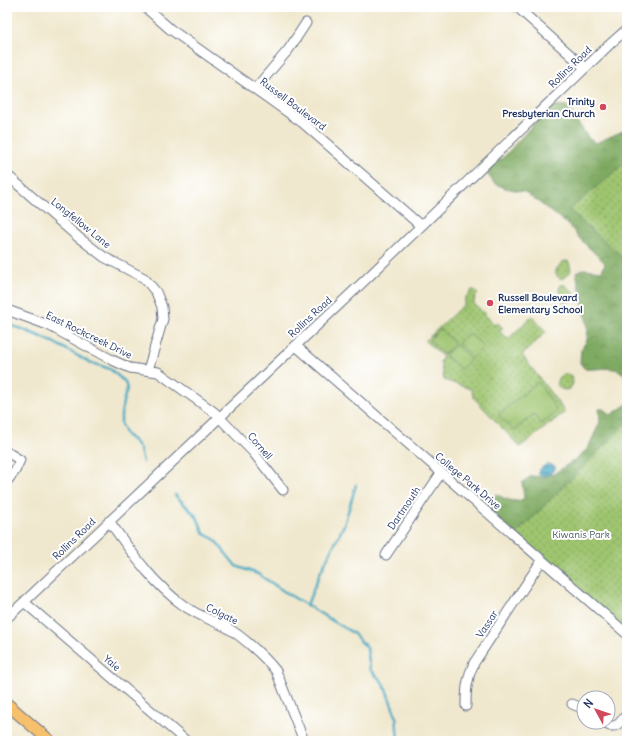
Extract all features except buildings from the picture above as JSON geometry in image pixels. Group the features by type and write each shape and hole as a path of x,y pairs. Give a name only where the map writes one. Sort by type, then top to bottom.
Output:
{"main road":[{"path":"7,704 50,741"}],"street":[{"name":"Russell Boulevard","path":"146,7 170,29 303,123 421,226"},
{"path":"517,7 586,68"},
{"path":"255,89 288,50 306,23"},
{"name":"Rollins Road","path":"9,612 24,602 220,418 627,29"},
{"name":"Longfellow Lane","path":"7,175 78,237 104,257 144,278 156,292 162,307 163,319 148,370"},
{"name":"East Rockcreek Drive","path":"7,310 48,325 112,360 130,368 158,372 211,409 220,418"},
{"name":"College Park Drive","path":"296,346 627,634"},
{"name":"Cornell","path":"220,418 253,452 283,490"},
{"path":"7,452 20,460 15,471 7,481"},
{"name":"Dartmouth","path":"386,555 441,473"},
{"name":"Colgate","path":"109,521 150,575 161,587 195,614 228,628 237,634 270,663 276,671 304,741"},
{"name":"Vassar","path":"466,706 466,686 474,663 542,560"},
{"name":"Yale","path":"24,602 186,741"},
{"path":"572,704 576,706"},
{"path":"616,725 620,723 627,714"}],"green space":[{"path":"554,105 567,106 589,139 596,143 627,129 627,378 621,372 616,370 608,368 585,369 580,363 581,350 587,340 588,328 576,272 583,269 602,271 605,263 580,239 570,226 525,192 505,188 494,183 488,175 490,167 505,156 536,121"},
{"path":"627,161 627,261 569,210"},
{"path":"562,262 569,262 571,270 568,275 561,279 556,275 556,270"},
{"path":"561,285 565,285 575,294 573,300 565,303 562,301 559,289"},
{"path":"473,289 478,294 475,297 474,303 495,325 498,323 503,328 499,331 508,339 532,316 546,332 522,355 565,412 520,447 474,398 471,389 444,380 440,361 443,357 425,341 464,304 465,298"},
{"path":"440,329 455,343 444,354 429,340"},
{"path":"469,333 484,347 473,357 458,343"},
{"path":"456,345 471,359 461,369 445,355"},
{"path":"562,374 568,374 573,379 571,388 568,390 562,390 557,385 557,379"},
{"path":"538,382 556,409 554,414 541,424 534,414 514,430 498,415"},
{"name":"Kiwanis Park","path":"627,404 627,634 483,508 496,494 512,501 523,500 522,483 531,476 542,477 554,474 580,456 588,448 600,422 599,409 603,409 611,415"},
{"name":"Kiwanis Park","path":"627,422 627,634 515,535"}],"water":[{"path":"548,464 555,466 555,469 549,474 538,474 544,466"}],"waterway":[{"path":"7,324 51,341 89,362 110,369 125,382 127,389 123,402 121,425 126,435 135,442 140,450 143,462"},
{"path":"307,605 320,573 344,525 356,485"},
{"path":"175,495 197,517 204,534 214,539 236,566 258,574 353,633 367,648 370,669 384,684 396,716 398,741"}],"place":[{"name":"Trinity Presbyterian Church","path":"603,107"},
{"name":"Russell Boulevard Elementary School","path":"490,303"}]}
